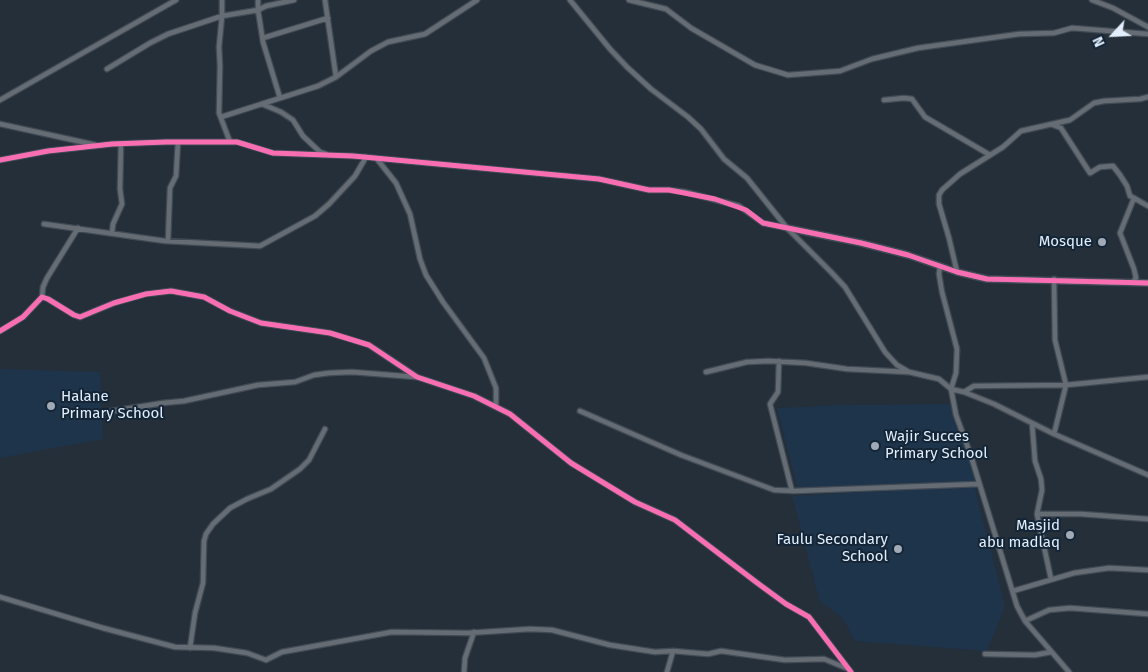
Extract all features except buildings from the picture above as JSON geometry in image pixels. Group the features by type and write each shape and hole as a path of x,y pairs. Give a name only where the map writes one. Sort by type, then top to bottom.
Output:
{"street":[{"path":"0,100 176,0"},
{"path":"222,0 219,47 219,113 230,142"},
{"path":"258,0 263,38 280,98"},
{"path":"107,69 168,34 222,16 258,10 266,6 294,0"},
{"path":"325,0 336,77"},
{"path":"221,117 318,86 336,77 371,50 388,42 425,34 477,0"},
{"path":"570,0 627,67 701,129 724,158 747,178 787,228 845,287 885,352 897,365 909,372"},
{"path":"629,0 648,2 666,9 691,28 755,65 788,75 840,71 872,59 918,48 1020,34 1054,34 1072,28 1148,34"},
{"path":"1092,0 1113,8 1148,27"},
{"path":"263,38 328,18"},
{"path":"957,272 939,204 939,195 942,190 960,174 990,156 1021,131 1070,120 1094,103 1104,100 1148,97"},
{"path":"884,100 912,99 925,117 990,156"},
{"path":"262,104 281,112 292,120 303,136 320,152 333,156"},
{"path":"0,124 100,145"},
{"path":"1052,125 1060,128 1090,173 1100,168 1113,166 1127,186 1130,196 1148,206"},
{"path":"168,241 170,188 176,176 178,142"},
{"path":"0,160 48,151 100,145 237,142 273,153 366,157 599,179 649,190 685,192 739,206 763,223 861,242 908,255 957,272 987,279 1148,283"},
{"path":"112,233 113,224 122,204 120,189 121,144"},
{"path":"44,224 168,241 253,246 266,243 315,216 355,176 366,157"},
{"path":"377,159 396,183 410,214 420,259 426,275 443,302 484,358 496,388 496,406"},
{"path":"1133,282 1136,278 1134,269 1120,233 1134,198"},
{"path":"0,331 24,317 42,297 43,287 47,278 78,228"},
{"path":"940,266 939,274 942,292 956,349 956,373 951,389 956,415 1017,606 1025,621 1069,672"},
{"path":"1054,280 1055,340 1066,385 1054,434"},
{"path":"42,297 74,316 80,317 114,303 159,292 171,291 204,297 230,311 261,324 330,333 369,345 417,377"},
{"path":"779,361 778,392 770,404 792,491"},
{"path":"706,372 747,362 779,361 854,370 909,372 939,379 951,389 964,392 1148,475"},
{"path":"106,412 184,401 258,386 295,382 314,375 352,372 417,377 474,396 510,414 571,463 635,502 675,520 786,604 809,617 849,670"},
{"path":"964,392 974,386 1066,385 1148,377"},
{"path":"580,411 624,431 774,490 792,491 979,484"},
{"path":"1032,423 1035,461 1042,490 1037,514 1051,579"},
{"path":"190,648 195,613 203,583 206,534 230,508 271,488 300,469 309,460 325,429"},
{"path":"1037,514 1081,514 1148,519"},
{"path":"1013,591 1074,573 1109,568 1148,570"},
{"path":"0,596 175,647 214,648 247,653 266,660 282,652 392,632 474,632 530,629 552,630 610,645 656,652 673,651 708,654 720,651 785,660 824,659 849,670"},
{"path":"1025,621 1048,610 1070,608 1148,614"},
{"path":"464,672 465,658 474,632"},
{"path":"667,672 673,651"},
{"path":"985,654 1035,655 1051,652"}],"shaded area":[{"name":"Halane Primary School","path":"0,369 100,372 103,439 0,458"},
{"name":"Wajir Succes Primary School","path":"951,404 978,483 798,490 777,408"},
{"name":"Faulu Secondary School","path":"974,486 1005,606 987,651 855,641 842,617 820,602 792,496"}],"cycle path":[{"path":"0,160 48,151 112,144 237,142 273,153 353,156 599,179 649,190 669,190 715,199 746,210 763,223 861,243 908,255 957,272 987,279 1148,283"},
{"path":"0,331 23,317 42,297 80,317 114,303 146,294 171,291 204,297 230,311 261,323 330,333 369,345 417,377 474,396 510,414 571,463 635,502 675,520 786,604 809,617 851,672"}],"place":[{"name":"Mosque","path":"1102,242"},
{"name":"Halane Primary School","path":"51,406"},
{"name":"Wajir Succes Primary School","path":"875,446"},
{"name":"Masjid abu madlaq","path":"1070,535"},
{"name":"Faulu Secondary School","path":"898,549"}]}
